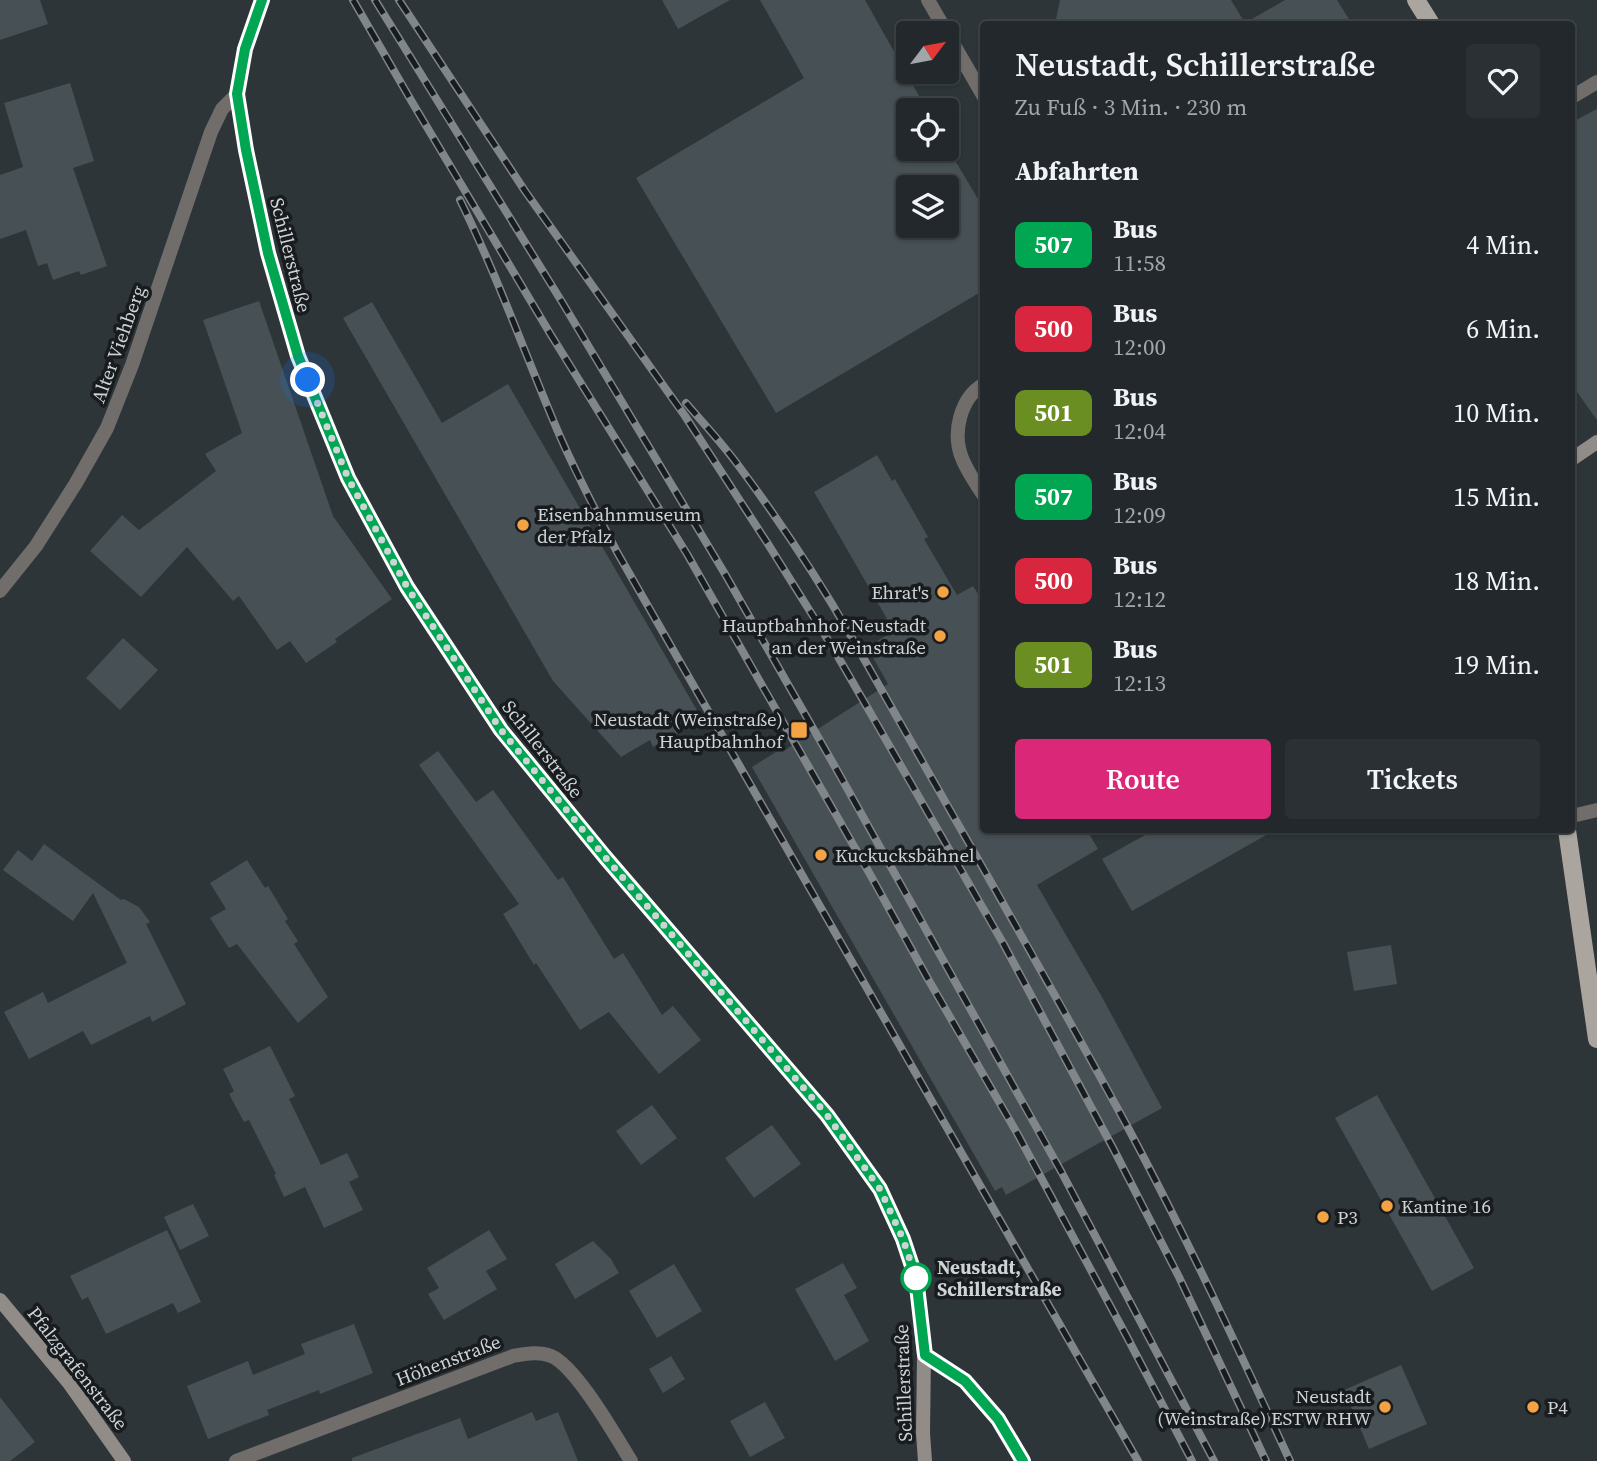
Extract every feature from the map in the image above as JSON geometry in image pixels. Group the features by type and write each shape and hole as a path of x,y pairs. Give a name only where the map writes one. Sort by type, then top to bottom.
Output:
{"main road":[{"path":"1416,0 1429,21"},
{"path":"1567,833 1597,1039"}],"street":[{"name":"Schillerstraße","path":"262,0 245,49 237,94 246,150 268,253 298,356 348,478 407,587 501,730 605,857 827,1115 880,1189 903,1239 916,1278 925,1355 925,1461"},
{"path":"928,0 980,90"},
{"path":"1575,95 1597,82"},
{"name":"Alter Viehberg","path":"0,591 36,546 107,428 132,365 211,132 222,109 237,94"},
{"path":"980,386 960,415 958,445 962,459 980,489"},
{"path":"1575,457 1597,442"},
{"path":"1575,815 1597,810"},
{"name":"Pfalzgrafenstraße","path":"0,1300 69,1383 124,1461"},
{"name":"Höhenstraße","path":"236,1461 513,1356 531,1353 552,1356 566,1367 584,1387 631,1461"},
{"path":"925,1355 965,1381 998,1419 1023,1461"}],"building":[{"path":"0,0 40,0 48,24 0,40"},
{"path":"662,0 730,0 678,29"},
{"path":"760,0 865,0 896,55 896,84 912,84 920,98 896,98 896,161 955,161 980,202 980,292 776,413 636,178 804,78"},
{"path":"1060,0 1231,0 1244,21 1056,21"},
{"path":"1285,0 1337,0 1350,21 1248,21"},
{"path":"70,83 94,161 73,168 107,266 81,275 79,271 53,280 47,263 38,266 26,230 0,239 0,175 23,167 4,103"},
{"path":"1597,109 1597,420 1575,389 1575,120"},
{"path":"259,301 333,516 392,599 306,663 290,641 277,650 239,596 233,601 187,547 141,597 90,551 122,515 139,530 216,471 205,454 242,433 203,320"},
{"path":"372,302 442,423 508,384 702,719 653,747 650,740 621,757 553,681 343,318"},
{"path":"877,455 892,481 895,479 928,537 924,539 957,595 973,586 980,597 980,833 1089,833 1098,849 1037,885 1162,1108 1006,1195 1002,1187 995,1191 752,767 784,747 785,750 888,684 867,647 894,631 814,492"},
{"path":"123,638 158,670 120,710 86,678"},
{"path":"438,751 476,802 493,790 558,880 563,877 614,959 623,953 662,1015 673,1006 701,1040 659,1074 609,1012 580,1030 536,963 534,965 503,914 519,904 419,765"},
{"path":"1149,833 1270,833 1132,911 1102,859"},
{"path":"44,844 121,900 139,907 150,922 146,924 186,1004 152,1022 150,1016 91,1045 83,1031 29,1059 4,1012 43,992 48,1003 127,963 93,893 73,921 3,870 18,850 32,861"},
{"path":"247,860 265,888 268,886 288,919 285,921 298,941 294,944 328,997 298,1023 237,944 229,948 210,918 226,909 210,883"},
{"path":"1391,945 1397,984 1354,991 1347,952"},
{"path":"270,1046 295,1096 289,1099 321,1165 347,1153 359,1177 349,1182 363,1210 324,1228 305,1187 284,1197 274,1175 276,1174 249,1120 244,1122 229,1094 234,1091 223,1069"},
{"path":"1377,1095 1474,1268 1432,1291 1335,1118"},
{"path":"652,1105 677,1138 641,1165 616,1131"},
{"path":"772,1125 801,1164 754,1198 725,1158"},
{"path":"193,1204 209,1236 180,1250 164,1217"},
{"path":"167,1230 201,1302 178,1313 173,1303 106,1334 88,1297 82,1300 70,1276"},
{"path":"489,1230 507,1259 486,1271 497,1289 444,1320 428,1294 439,1288 427,1268"},
{"path":"593,1241 611,1259 619,1273 575,1299 555,1264"},
{"path":"843,1263 857,1288 844,1295 869,1341 835,1361 795,1289"},
{"path":"674,1264 702,1311 657,1338 629,1291"},
{"path":"354,1324 373,1373 320,1394 319,1390 267,1410 269,1415 208,1439 187,1386 248,1361 253,1375 305,1354 301,1344"},
{"path":"671,1356 685,1379 663,1393 649,1369"},
{"name":"Neustadt (Weinstraße) ESTW RHW","path":"1401,1365 1427,1424 1369,1449 1344,1390"},
{"path":"0,1397 35,1442 10,1461 0,1461"},
{"path":"765,1402 785,1438 750,1457 730,1421"},
{"path":"532,1412 536,1421 558,1412 578,1461 352,1461 352,1458 460,1418 468,1439"}],"railway":[{"path":"353,0 551,335 687,554 1017,1133 1192,1461"},
{"path":"375,0 562,302 725,574 1062,1173 1214,1461"},
{"path":"399,0 525,191 685,416 833,648 1003,943 1113,1148 1179,1277 1266,1461"},
{"path":"460,200 498,284 563,443 617,552 1138,1461"},
{"path":"686,403 732,457 768,507 851,636 1148,1165 1290,1461"}],"bus line":[{"name":"507","path":"262,0 245,49 237,94 246,150 268,253 298,356 348,478 407,587 501,730 605,857 827,1115 880,1189 903,1239 916,1278 925,1355 965,1381 998,1419 1023,1461"}],"place":[{"name":"Eisenbahnmuseum der Pfalz","path":"523,525"},
{"name":"Ehrat's","path":"943,592"},
{"name":"Hauptbahnhof Neustadt an der Weinstraße","path":"940,636"},
{"name":"Neustadt (Weinstraße) Hauptbahnhof","path":"799,730"},
{"name":"Kuckucksbähnel","path":"821,855"},
{"name":"Kantine 16","path":"1387,1206"},
{"name":"P3","path":"1323,1217"},
{"name":"Neustadt, Schillerstraße","path":"916,1278"},
{"name":"Neustadt (Weinstraße) ESTW RHW","path":"1385,1407"},
{"name":"P4","path":"1533,1407"}],"route":[{"path":"308,380 348,478 407,587 501,730 605,857 827,1115 880,1189 903,1239 916,1278"}]}
